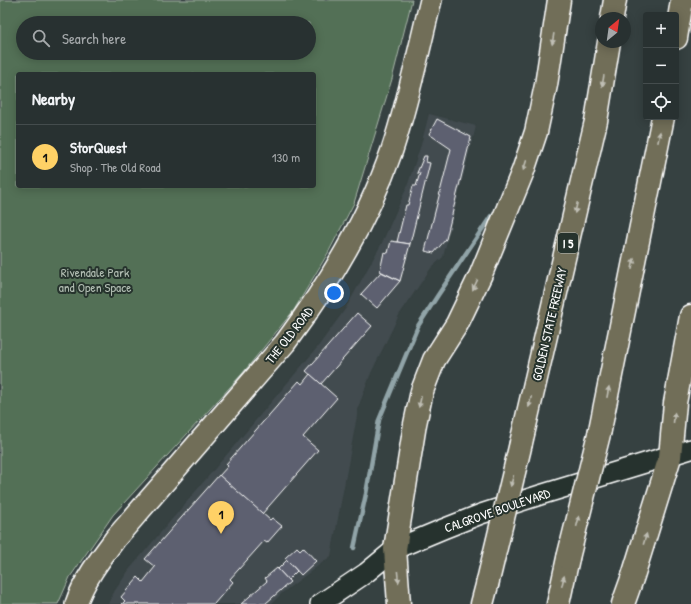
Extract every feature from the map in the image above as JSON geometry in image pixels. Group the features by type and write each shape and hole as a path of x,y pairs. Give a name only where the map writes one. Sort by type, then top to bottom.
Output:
{"highway":[{"path":"399,604 395,549 415,424 422,391 434,360 457,324 481,274 523,171 536,132 546,85 559,0"},
{"path":"613,12 615,0"},
{"path":"679,19 682,0"},
{"name":"GOLDEN STATE FREEWAY","path":"484,595 596,121 608,48"},
{"path":"558,604 600,430 661,120"},
{"path":"623,604 638,562 670,457 675,403 691,316"}],"main road":[{"name":"THE OLD ROAD","path":"76,604 79,594 95,565 115,539 285,343 310,309 345,254 363,219 392,150 431,0"},
{"name":"CALGROVE BOULEVARD","path":"320,604 366,573 395,549 481,514 559,489 670,457 691,449"}],"shaded area":[{"path":"429,114 476,126 443,257 431,268 399,315 371,373 359,405 331,556 282,593 271,604 108,604 114,592 129,570 317,348 346,308 382,243 407,187 421,145"}],"green space":[{"name":"Rivendale Park and Open Space","path":"0,0 412,0 392,79 354,203 328,253 294,310 242,374 113,515 70,577 58,604 0,604"}],"building":[{"path":"437,119 471,137 446,239 434,253 425,251 451,149 429,134"},
{"path":"424,156 427,156 426,162 430,163 410,244 397,242 406,205 408,205 413,186 416,186 420,173 417,173"},
{"path":"391,241 410,244 400,281 380,271 384,252 388,253"},
{"path":"381,272 400,281 377,308 361,294"},
{"path":"357,313 372,326 321,384 306,371"},
{"path":"310,374 337,398 303,437 318,450 262,514 219,476 228,466 226,464 299,381 302,384"},
{"path":"219,475 270,520 272,518 282,526 267,543 264,541 230,579 233,582 214,604 122,604 125,601 121,597 138,577 143,582 155,567 145,559"},
{"path":"297,547 300,550 303,547 316,561 301,575 285,558"},
{"path":"287,560 297,571 288,580 278,569"},
{"path":"277,568 290,582 265,604 241,604 267,581 265,578"}],"waterway":[{"path":"354,548 366,494 379,420 418,326 491,216"}],"place":[{"name":"StorQuest","path":"221,534"}]}
